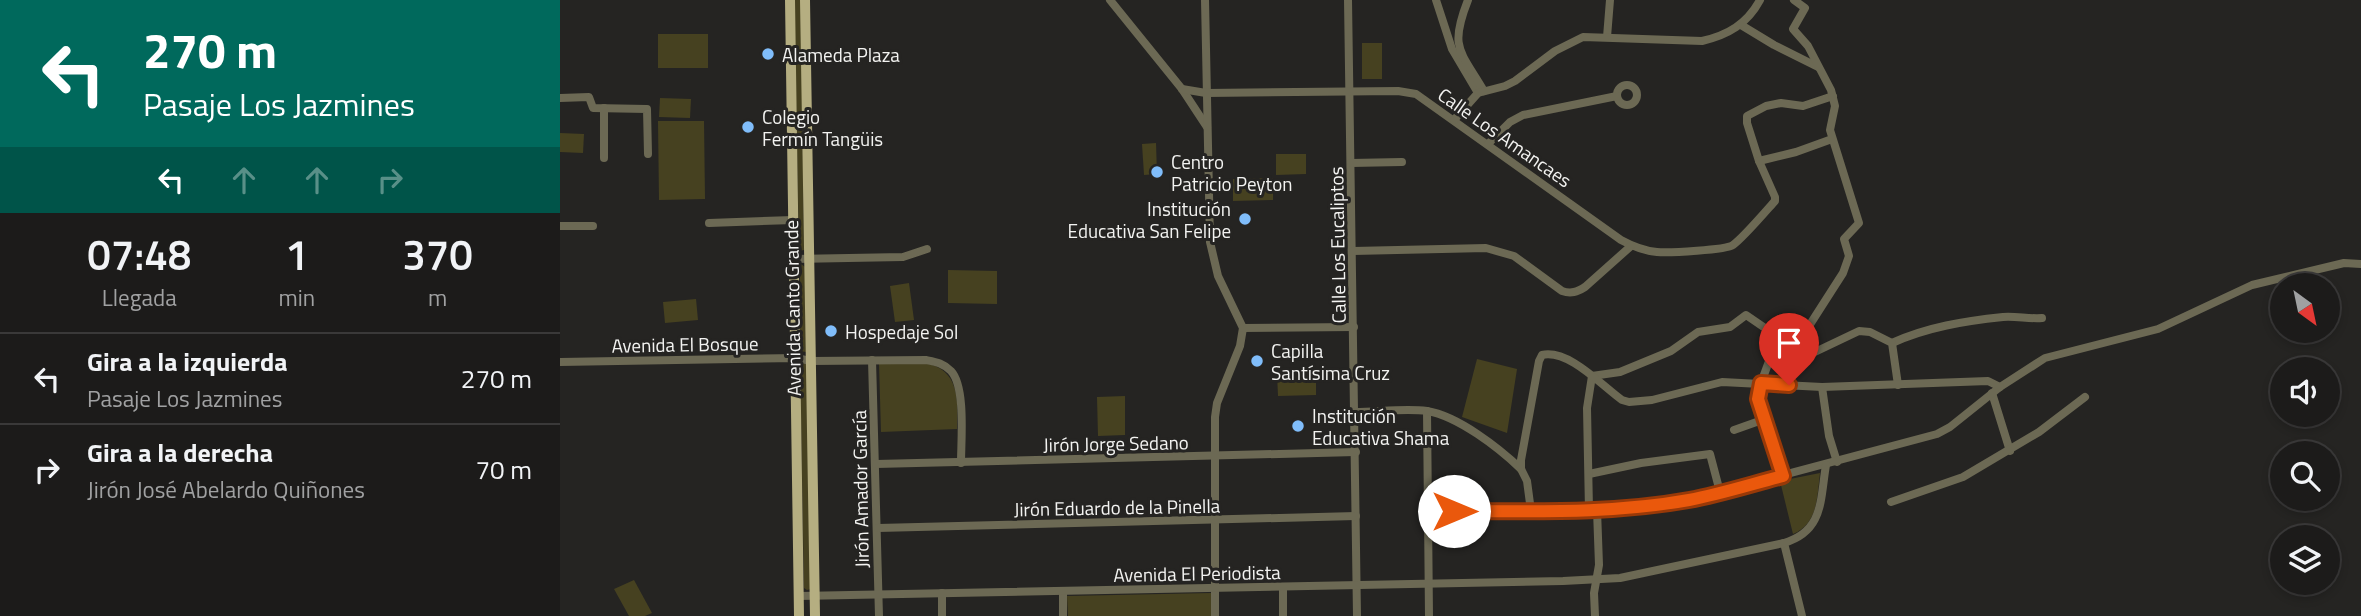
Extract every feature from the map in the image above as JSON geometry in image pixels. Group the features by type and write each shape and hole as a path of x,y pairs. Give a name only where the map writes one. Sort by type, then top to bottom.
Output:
{"main road":[{"name":"Avenida Canto Grande","path":"790,0 799,616"},
{"name":"Avenida Canto Grande","path":"805,0 815,616"}],"street":[{"path":"1110,0 1182,89 1208,127"},
{"path":"1205,0 1208,201 1212,259 1223,289 1243,328 1236,357 1214,417 1214,616"},
{"name":"Calle Los Eucaliptos","path":"1348,0 1357,616"},
{"path":"1436,0 1452,49 1481,92"},
{"path":"1440,12 1445,0"},
{"path":"1468,0 1459,23 1458,45 1481,92"},
{"path":"1607,37 1610,0"},
{"path":"1454,120 1481,92 1515,82 1570,43 1583,37 1702,41 1719,37 1741,25 1760,0"},
{"path":"1783,476 1758,399 1761,383 1771,354 1782,339 1790,332 1809,326 1814,321 1848,262 1846,237 1859,223 1830,130 1835,106 1833,96 1808,46 1793,29 1805,8 1794,0"},
{"path":"1741,25 1774,46 1820,67"},
{"name":"Calle Los Amancaes","path":"1182,89 1206,93 1408,92 1423,98 1631,246 1657,252 1713,250 1735,244 1775,201 1759,162"},
{"path":"1488,144 1510,122 1523,115 1617,96"},
{"path":"1832,139 1759,162 1747,116 1766,106 1780,103 1803,106 1833,96"},
{"path":"560,98 589,97 593,108 646,109 648,154"},
{"path":"604,108 604,158"},
{"path":"1351,163 1402,162"},
{"path":"709,223 793,220"},
{"path":"560,226 593,226"},
{"path":"1353,251 1486,248 1514,256 1562,291 1569,293 1586,287 1631,246"},
{"path":"794,258 903,257 927,249"},
{"path":"1428,511 1593,510 1689,500 1826,465 1937,434 1950,427 2000,387 2045,358 2158,329 2252,285 2351,262 2361,264"},
{"path":"1591,376 1620,372 1671,351 1698,332 1730,327 1744,315 1782,339"},
{"path":"1771,354 1790,362 1796,361 1865,330 1892,343 1926,330 1965,321 1986,321 2004,317 2042,318"},
{"path":"1243,328 1354,327"},
{"path":"1892,343 1898,385"},
{"path":"1521,469 1542,355 1565,358 1622,400 1629,402 1651,400 1722,382 1822,387 1989,381 2000,387"},
{"name":"Avenida El Bosque","path":"560,362 796,358 811,361 926,360 941,363 953,373 959,398 961,463"},
{"name":"Jirón Amador García","path":"872,360 879,616"},
{"path":"1591,376 1587,408 1589,474 1599,565 1594,593 1595,616"},
{"path":"1822,387 1825,416 1837,462"},
{"path":"1992,393 2010,451"},
{"path":"1891,502 1963,477 2010,451 2085,397"},
{"path":"1355,412 1427,411 1470,430 1521,469 1527,481 1531,511"},
{"path":"1427,411 1429,616"},
{"path":"1734,430 1765,419"},
{"name":"Jirón Jorge Sedano","path":"876,464 1356,452"},
{"path":"1589,474 1641,463 1710,454 1720,492"},
{"name":"Avenida El Periodista","path":"799,596 1357,586 1620,578 1800,537 1814,524 1826,465"},
{"name":"Jirón Eduardo de la Pinella","path":"878,528 1356,516"},
{"path":"1784,542 1802,616"},
{"path":"1283,587 1283,616"},
{"path":"1063,592 1063,616"},
{"path":"942,593 942,616"}],"shaded area":[{"path":"794,0 801,0 804,250 799,251"},
{"path":"658,34 708,34 708,68 658,68"},
{"path":"1362,43 1382,43 1382,79 1362,79"},
{"path":"660,98 691,99 690,118 659,117"},
{"path":"658,121 704,121 705,199 659,200"},
{"path":"560,133 584,134 583,153 560,152"},
{"path":"1156,143 1157,174 1144,175 1142,144"},
{"path":"1276,154 1306,154 1306,174 1276,175"},
{"path":"1273,178 1273,200 1233,201 1233,179"},
{"path":"800,263 805,267 806,352 800,351"},
{"path":"948,270 997,271 997,304 948,303"},
{"path":"909,283 914,320 895,322 890,286"},
{"path":"696,299 698,320 665,323 663,302"},
{"path":"1477,359 1517,369 1507,433 1462,417"},
{"path":"800,362 808,365 811,589 807,590 804,588"},
{"path":"924,363 936,366 951,379 956,397 957,429 881,432 879,364"},
{"path":"1277,373 1316,373 1316,395 1278,396"},
{"path":"1125,396 1125,435 1098,436 1097,397"},
{"path":"1820,473 1812,517 1793,534 1780,481"},
{"path":"634,580 652,613 645,616 629,616 614,589"},
{"path":"1211,593 1211,616 1068,616 1067,596"}],"place":[{"name":"Alameda Plaza","path":"768,54"},
{"name":"Colegio Fermín Tangüis","path":"748,127"},
{"name":"Centro Patricio Peyton","path":"1157,172"},
{"name":"Institución Educativa San Felipe","path":"1245,219"},
{"name":"Hospedaje Sol","path":"831,331"},
{"name":"Capilla Santísima Cruz","path":"1257,361"},
{"name":"Institución Educativa Shama","path":"1298,426"}],"route":[{"path":"1454,511 1630,508 1689,500 1783,476 1758,399 1761,383 1789,385"}]}
